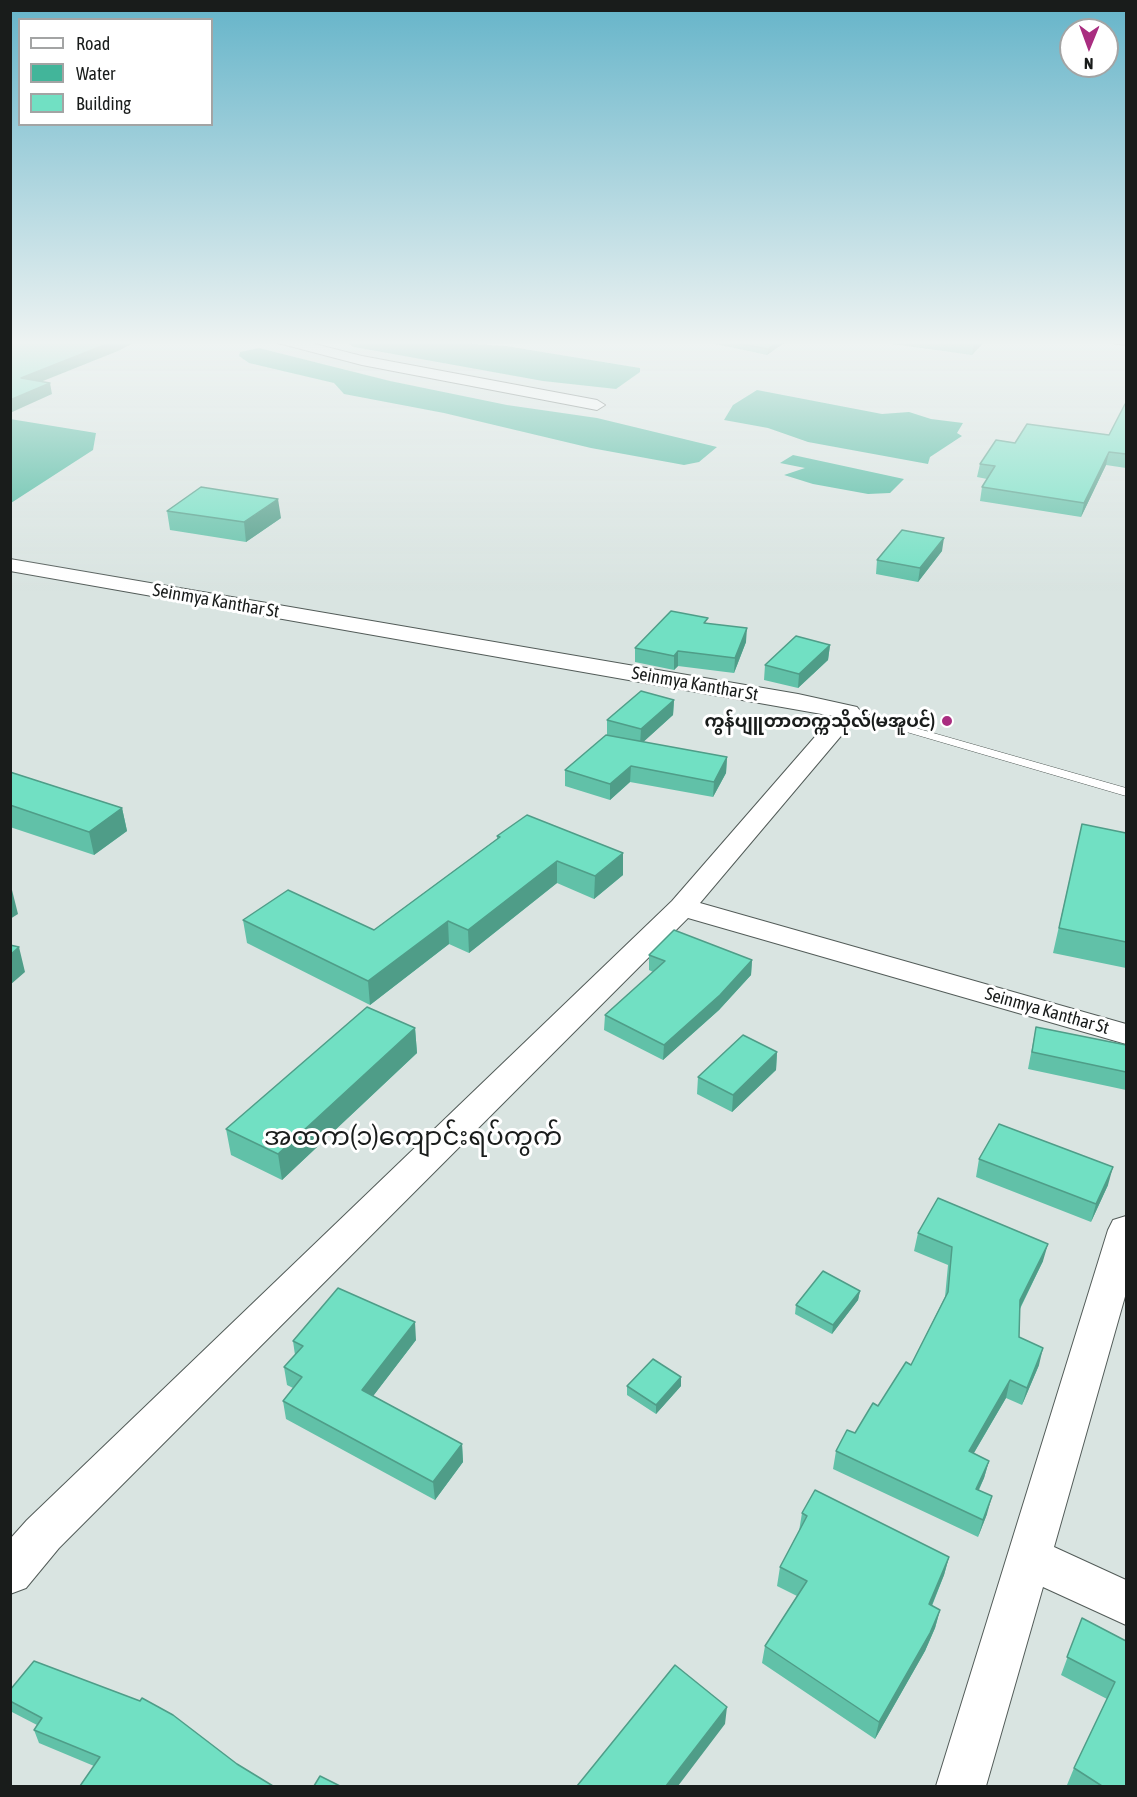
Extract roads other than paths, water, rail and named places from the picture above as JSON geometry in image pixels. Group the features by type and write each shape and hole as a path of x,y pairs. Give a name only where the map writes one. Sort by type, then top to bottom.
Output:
{"street":[{"name":"Seinmya Kanthar St","path":"10,565 798,701 849,712"},
{"path":"10,1573 60,1518 682,908 849,712"},
{"name":"Seinmya Kanthar St","path":"682,908 1126,1034"},
{"path":"961,1786 1126,1230"},
{"path":"1029,1558 1126,1603"}],"lane":[{"path":"849,712 1126,792"}],"water":[{"path":"10,424 40,424 96,433 93,450 11,503"},
{"path":"490,424 621,424 717,447 699,462 684,465 591,448"},
{"path":"745,424 962,424 957,433 962,436 930,457 928,464 808,442 768,428"},
{"path":"793,455 904,479 890,493 868,494 813,484 784,475 805,468 780,463"}],"place":[{"name":"ကွန်ပျူတာတက္ကသိုလ်(မအူပင်)","path":"947,721"}],"district":[{"name":"အထက(၁)ကျောင်းရပ်ကွက်","path":"413,1137"}]}
